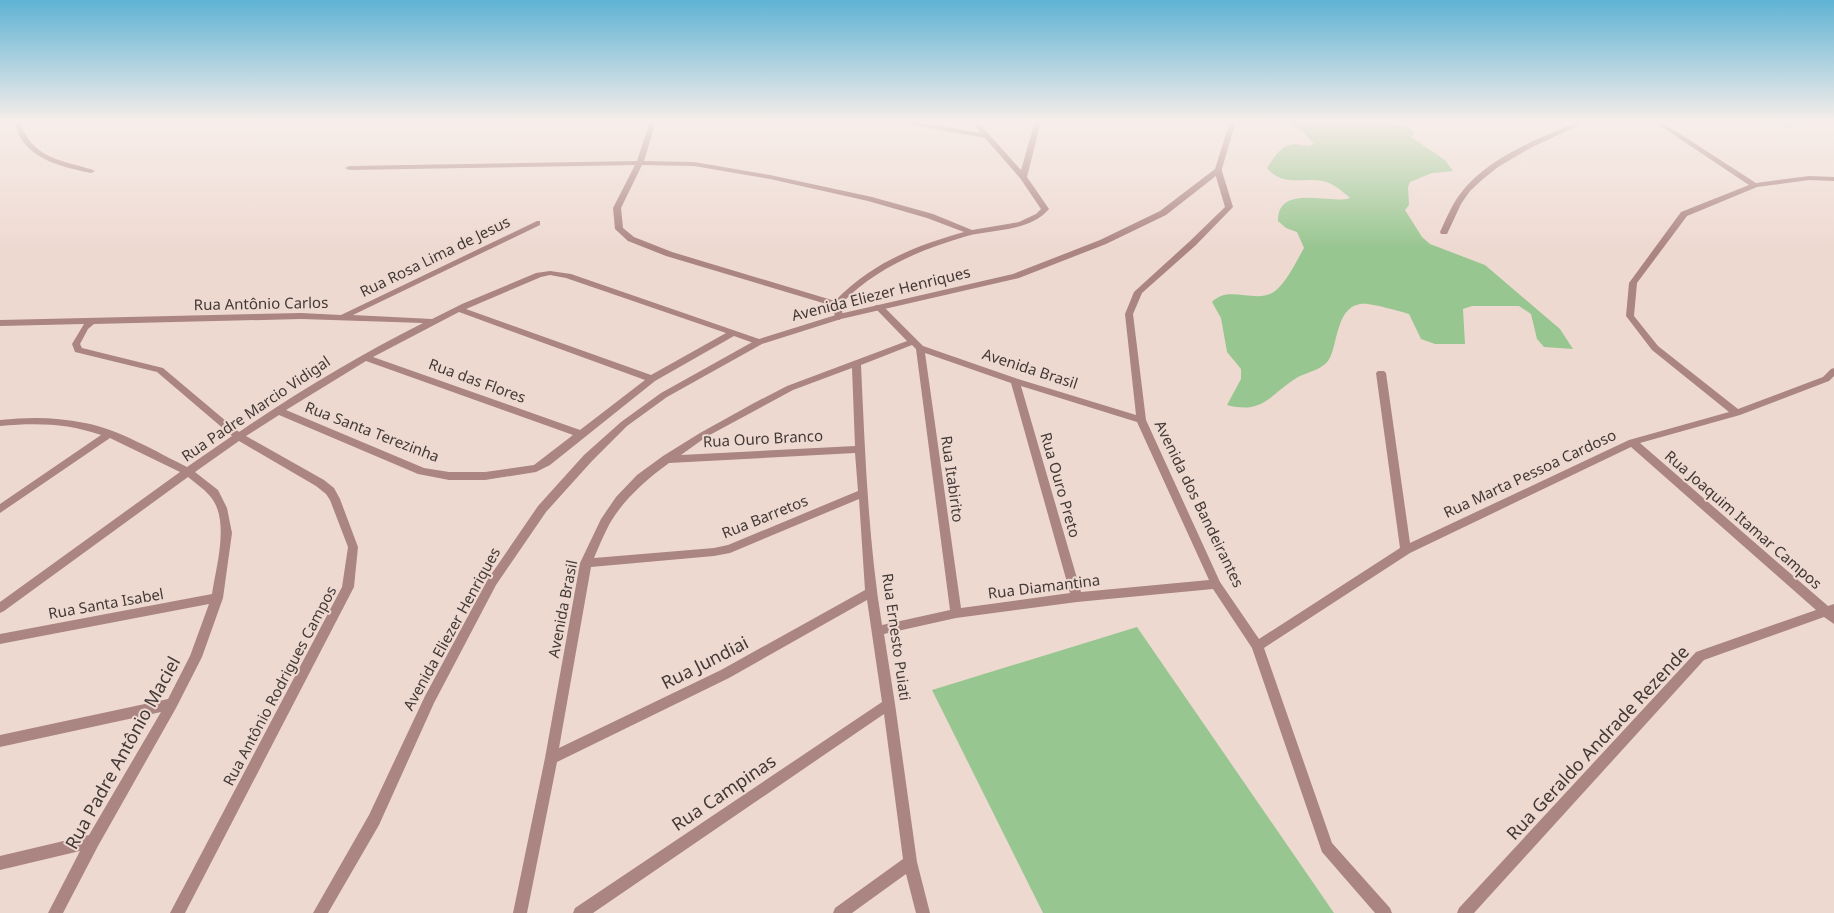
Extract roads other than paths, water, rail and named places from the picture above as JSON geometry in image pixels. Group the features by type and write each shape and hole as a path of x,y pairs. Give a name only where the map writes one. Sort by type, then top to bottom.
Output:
{"street":[{"path":"64,164 91,171"},
{"path":"349,168 605,164"},
{"path":"640,164 617,208 619,229 631,239 669,254 837,304"},
{"path":"673,164 694,164 770,177 868,199 921,214 972,233"},
{"path":"837,304 856,284 884,266 915,251 972,233 1023,222 1039,216 1045,209 1023,177 1011,164"},
{"path":"1023,177 1027,164"},
{"path":"1218,170 1220,164"},
{"path":"1444,232 1457,204 1474,182 1500,164"},
{"path":"1721,164 1755,186"},
{"name":"Avenida Eliezer Henriques","path":"320,913 374,820 429,700 492,582 542,509 588,458 624,424 664,394 759,342 839,317 1016,276 1103,242 1163,213 1218,170"},
{"name":"Avenida dos Bandeirantes","path":"1218,170 1229,207 1193,243 1138,292 1129,314 1141,420 1216,584 1257,646 1327,847 1385,913"},
{"path":"1737,413 1655,348 1630,316 1632,283 1684,214 1755,186 1809,178 1834,179"},
{"name":"Rua Rosa Lima de Jesus","path":"344,317 537,223"},
{"name":"Rua Padre Marcio Vidigal","path":"0,608 238,436 277,410 364,357 430,321 528,279 550,273 568,276 732,333"},
{"path":"837,304 839,317"},
{"name":"Avenida Brasil","path":"879,307 916,345 1015,381 1141,420"},
{"path":"459,309 652,379"},
{"name":"Rua Antônio Carlos","path":"0,323 344,317 430,321"},
{"name":"Rua Antônio Rodrigues Campos","path":"92,321 79,337 76,344 78,350 160,370 238,436 330,491 335,499 353,547 352,572 348,587 177,913"},
{"path":"580,434 652,379 732,333 759,342"},
{"name":"Avenida Brasil","path":"520,913 551,758 586,563 605,522 620,500 641,478 703,435 790,388 856,363 916,345"},
{"name":"Rua Itabirito","path":"916,345 956,613"},
{"name":"Rua das Flores","path":"364,357 580,434"},
{"name":"Rua Ernesto Puiati","path":"856,363 860,449 871,592 889,704 910,862 923,913"},
{"name":"Rua Marta Pessoa Cardoso","path":"1257,646 1406,550 1632,442 1737,413 1826,379 1834,371"},
{"path":"1381,373 1406,550"},
{"path":"1826,379 1834,386"},
{"name":"Rua Ouro Preto","path":"1015,381 1077,597"},
{"name":"Rua Santa Terezinha","path":"277,410 399,462 422,471 440,474 485,476 536,468 580,434"},
{"name":"Rua Padre Antônio Maciel","path":"2,424 57,422 85,426 109,434 189,472 214,493 222,508 227,533 216,598 196,657 172,704 93,841 55,913"},
{"path":"0,510 109,434"},
{"name":"Rua Joaquim Itamar Campos","path":"1632,442 1831,613"},
{"name":"Rua Ouro Branco","path":"667,459 860,449"},
{"name":"Rua Barretos","path":"586,563 730,549 864,494"},
{"name":"Rua Diamantina","path":"877,631 956,613 1077,597 1216,584"},
{"name":"Rua Jundiai","path":"551,758 725,674 871,592"},
{"name":"Rua Santa Isabel","path":"0,638 216,598"},
{"name":"Rua Geraldo Andrade Rezende","path":"1464,913 1700,656 1831,613"},
{"path":"0,741 172,704"},
{"name":"Rua Campinas","path":"580,913 889,704"},
{"path":"0,863 93,841"},
{"path":"840,913 910,862"}]}
